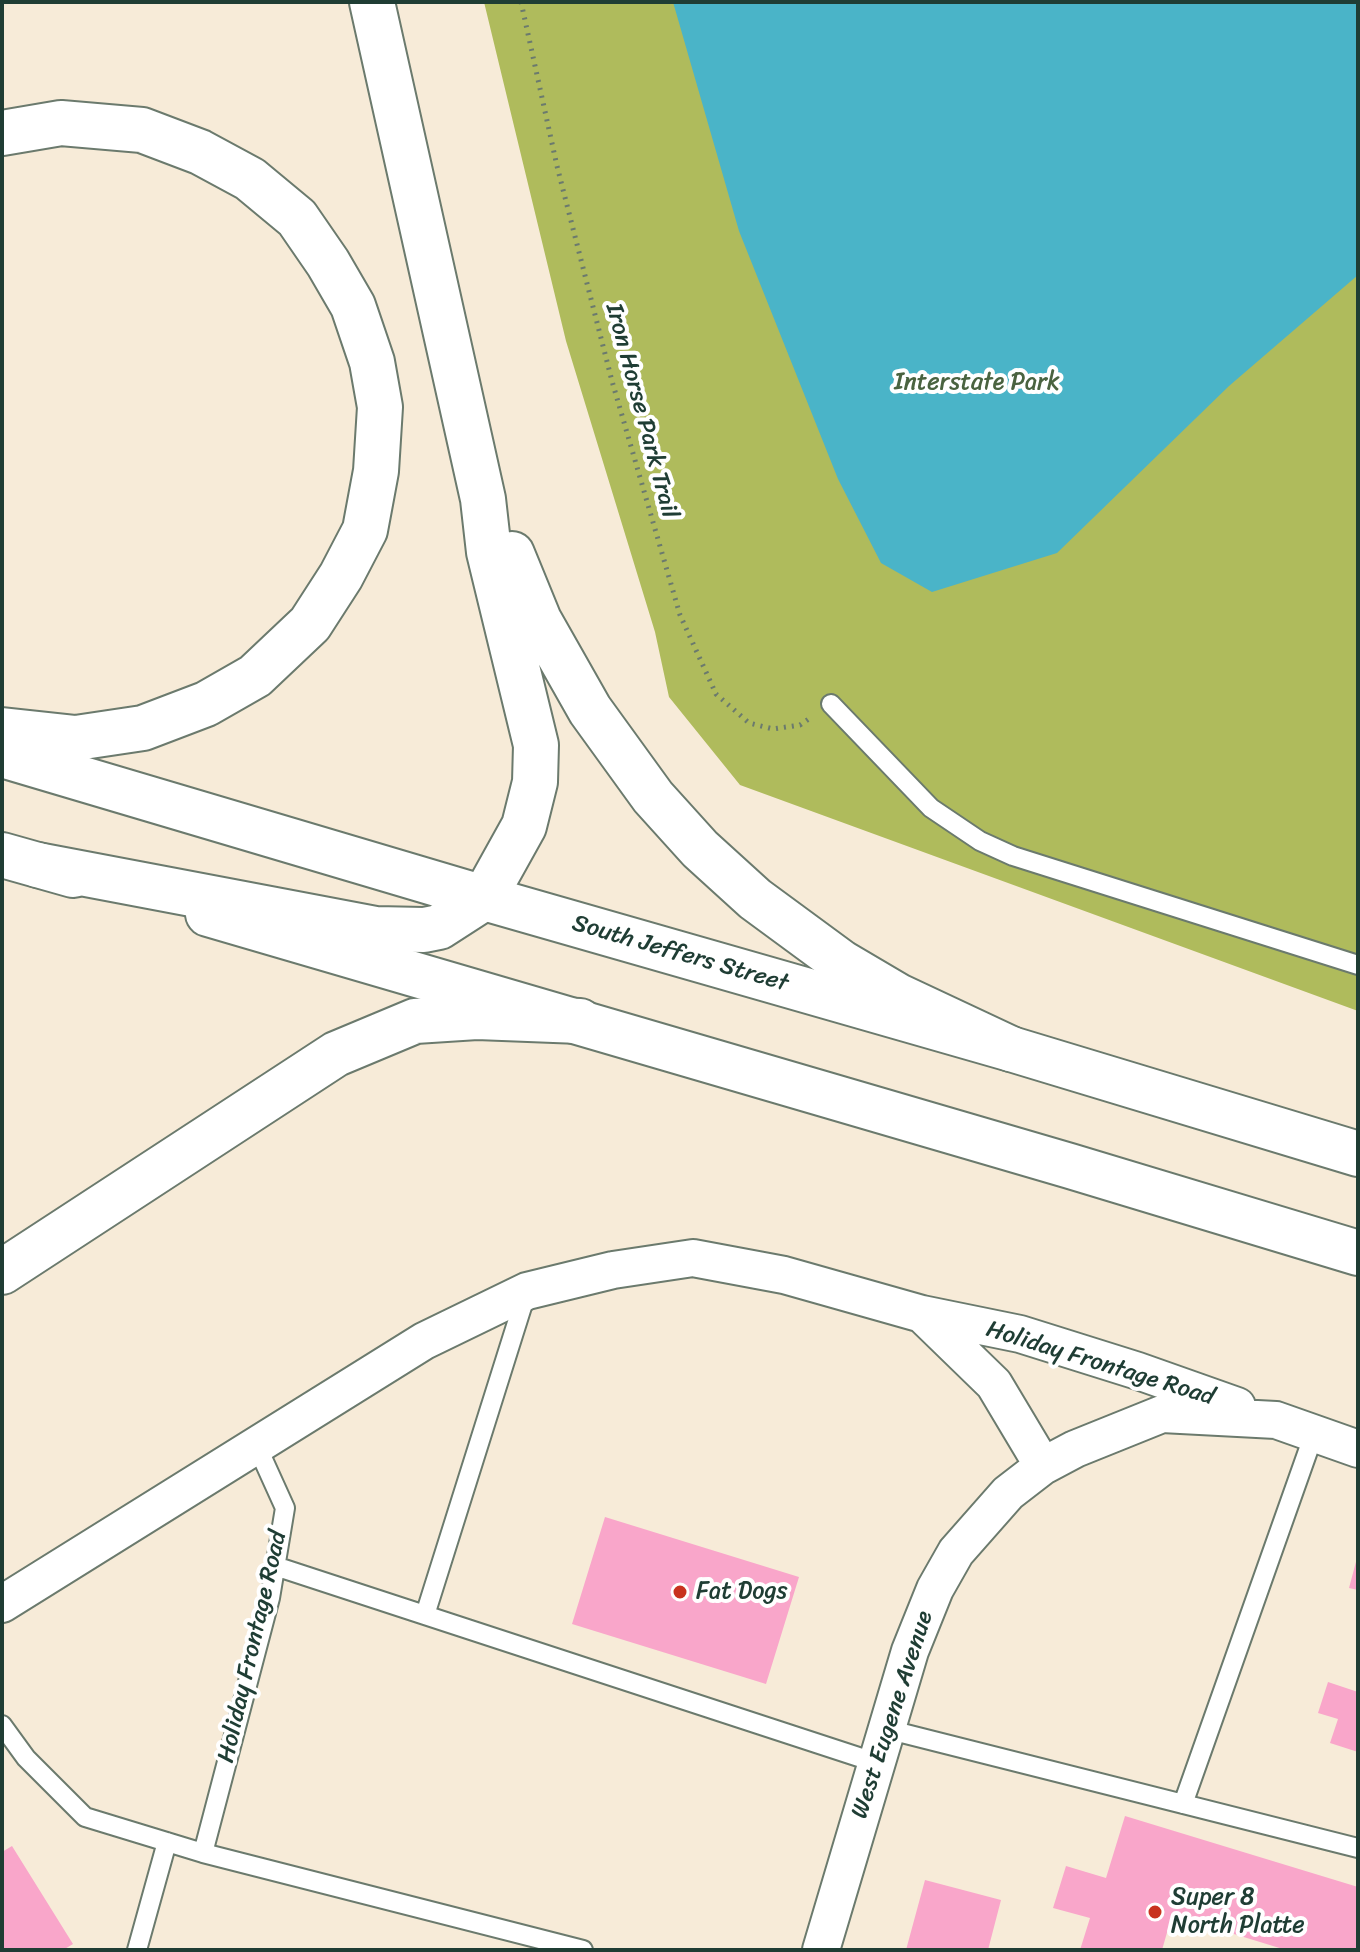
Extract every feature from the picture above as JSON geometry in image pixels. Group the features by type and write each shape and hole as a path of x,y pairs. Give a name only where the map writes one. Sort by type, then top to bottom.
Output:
{"highway":[{"path":"20,860 317,919 395,931 424,930 439,927 484,898 524,826 535,782 536,745 489,552 483,499 372,2"},
{"path":"2,133 61,123 142,130 200,152 250,179 297,218 353,306 372,362 380,407 376,471 365,530 341,576 310,624 255,676 206,704 143,728 76,738 2,730"},
{"path":"483,499 509,546 539,620 590,710 674,823 755,899 842,963 898,996 1011,1049"},
{"name":"South Jeffers Street","path":"2,755 484,898 1011,1049 1358,1154"},
{"path":"20,860 580,1021 1358,1253"},
{"path":"2,1272 336,1054 415,1021 477,1017 580,1021"}],"street":[{"name":"Holiday Frontage Road","path":"2,1604 424,1341 527,1291 613,1270 693,1258 784,1275 922,1314 1020,1334 1138,1371 1276,1420"},
{"name":"Holiday Frontage Road","path":"922,1314 994,1384 1043,1466"},
{"name":"West Eugene Avenue","path":"821,1950 910,1651 935,1589 956,1552 1008,1493 1043,1466 1075,1449 1162,1414 1276,1420 1358,1449"}],"lane":[{"path":"831,704 931,808 980,841 1013,856 1358,965"},
{"path":"425,1615 527,1291"},
{"path":"1183,1804 1314,1434"},
{"name":"Holiday Frontage Road","path":"203,1853 270,1598 285,1508 256,1444"},
{"path":"275,1566 425,1615 882,1746 1183,1804 1358,1848"},
{"path":"2,1725 26,1758 85,1817 203,1853 583,1950"},
{"path":"137,1950 167,1842"}],"path":[{"name":"Iron Horse Park Trail","path":"521,2 557,166 604,350 680,615 716,694 749,723 773,729 800,725 831,704"}],"green space":[{"name":"Interstate Park","path":"484,2 1358,2 1358,1011 740,785 669,697 655,632 566,341"}],"water":[{"path":"673,2 1358,2 1358,275 1229,386 1057,553 932,592 881,563 838,479 739,231"}],"building":[{"path":"605,1517 799,1577 766,1684 572,1624"},
{"path":"1358,1558 1358,1590 1349,1588"},
{"path":"1328,1682 1358,1692 1358,1752 1330,1743 1338,1719 1318,1713"},
{"path":"1125,1816 1358,1887 1358,1950 1286,1950 1172,1915 1162,1950 1080,1950 1090,1918 1053,1908 1066,1866 1106,1878"},
{"path":"12,1846 73,1944 63,1950 2,1950 2,1852"},
{"path":"925,1880 1001,1900 988,1950 906,1950"}],"place":[{"name":"Fat Dogs","path":"680,1592"},
{"name":"Super 8 North Platte","path":"1155,1912"}]}
